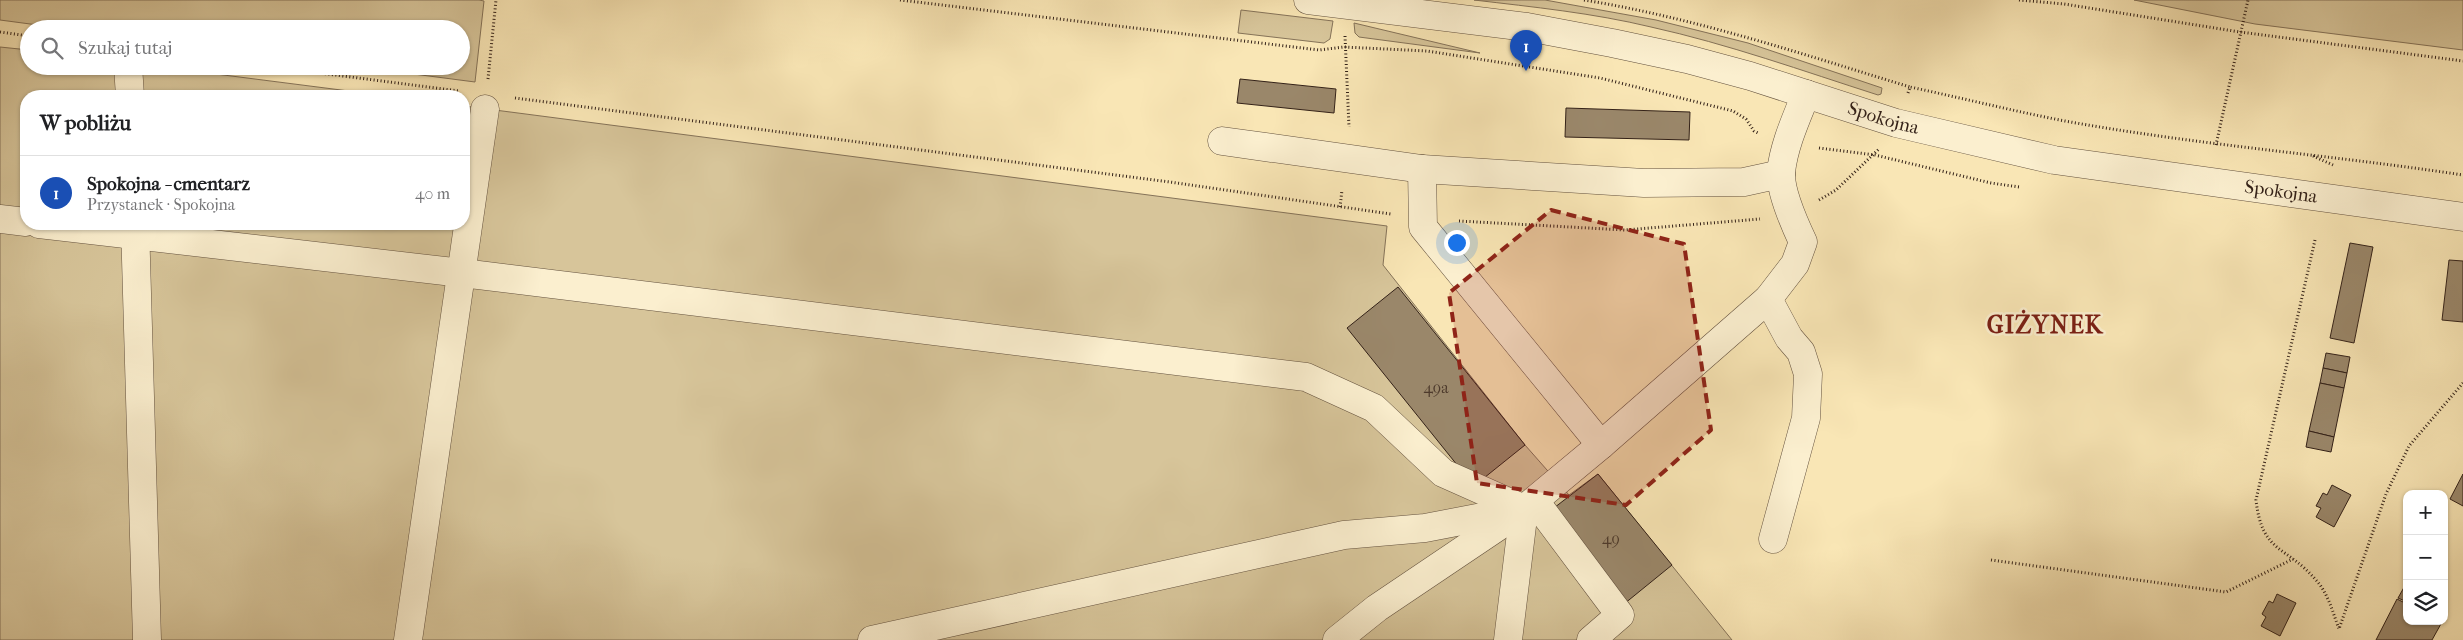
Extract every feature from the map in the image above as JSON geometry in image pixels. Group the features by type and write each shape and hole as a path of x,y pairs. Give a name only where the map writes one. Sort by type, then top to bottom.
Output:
{"street":[{"name":"Spokojna","path":"1308,0 1527,27 1687,59 1896,123 2054,160 2463,217"},
{"path":"129,75 130,90"},
{"path":"1337,640 1377,608 1530,505 1768,299 1795,264 1803,242 1791,216 1781,174 1787,144 1806,94"},
{"path":"470,216 485,109"},
{"path":"1222,141 1422,169 1644,183 1744,182 1781,174"},
{"path":"1422,169 1423,227 1601,445"},
{"path":"0,219 20,221"},
{"path":"147,640 135,230 462,273 1306,377 1374,408 1443,473 1530,505 1620,615 1591,640"},
{"path":"408,640 468,230"},
{"path":"1768,299 1789,338 1801,352 1808,374 1806,418 1773,539"},
{"path":"872,640 1344,535 1425,528 1530,505"},
{"path":"1508,640 1530,505"}],"path":[{"path":"485,109 496,0"},
{"path":"900,0 1319,50 1344,47 1427,51 1600,78 1733,111 1746,120 1754,131 1787,144 1875,155 1991,183 2028,188"},
{"path":"2018,0 2064,2 2240,32 2463,61"},
{"path":"2205,181 2217,144 2248,0"},
{"path":"1340,207 1349,140 1344,47 1346,5"},
{"path":"0,32 20,35"},
{"path":"2310,155 2364,160 2463,175"},
{"path":"2316,240 2256,500 2258,521 2268,541 2293,559 2318,581 2339,629 2386,494 2409,446 2463,383"},
{"path":"1991,560 2226,592 2293,559"}],"highlighted area":[{"path":"1551,210 1684,244 1711,430 1626,505 1477,483 1449,293"}],"shaded area":[{"path":"0,0 484,1 475,82 421,75 470,75 470,20 20,20 20,23 0,20"},
{"path":"1474,0 1545,0 1656,20 1748,43 1882,88 1881,94 1878,95 1737,50 1651,27 1585,14"},
{"path":"2134,0 2463,0 2463,50 2255,24"},
{"path":"1241,10 1333,21 1330,39 1324,43 1238,33"},
{"path":"1354,23 1480,53 1359,37 1355,33"},
{"path":"0,47 20,49 20,75 224,75 341,90 20,90 20,230 470,230 470,107 1387,226 1383,265 1525,445 1569,495 1598,474 1732,640 0,640"}],"building":[{"path":"1240,79 1336,89 1334,113 1237,103"},
{"path":"1566,108 1690,112 1689,140 1565,137"},
{"path":"2350,243 2373,247 2354,343 2330,338"},
{"path":"2449,260 2463,261 2463,322 2442,320"},
{"path":"1398,287 1525,445 1474,486 1347,328"},
{"path":"2326,353 2350,357 2347,373 2323,368"},
{"path":"2323,368 2347,373 2344,388 2320,383"},
{"path":"2320,383 2344,388 2334,437 2309,431"},
{"path":"2309,431 2334,437 2331,452 2306,447"},
{"path":"1598,474 1672,565 1624,604 1550,511"},
{"path":"2463,474 2463,506 2450,499"},
{"path":"2332,485 2351,495 2334,527 2316,517 2321,508 2316,506 2323,493 2327,495"},
{"path":"2403,589 2403,600 2398,598"},
{"path":"2277,594 2296,603 2280,636 2261,626 2266,617 2262,614 2269,601 2273,603"},
{"path":"2397,599 2403,602 2403,625 2440,625 2432,640 2376,640"}],"place":[{"name":"Spokojna - cmentarz","path":"1526,71"}],"district":[{"name":"GIŻYNEK","path":"2045,325"}]}
